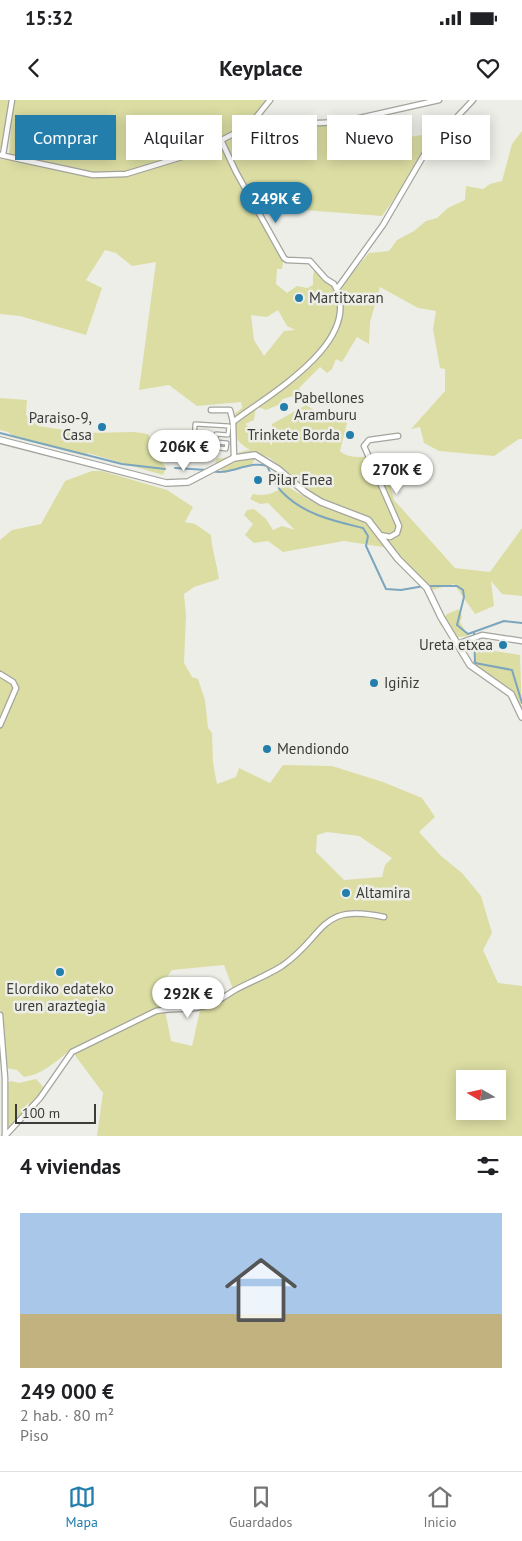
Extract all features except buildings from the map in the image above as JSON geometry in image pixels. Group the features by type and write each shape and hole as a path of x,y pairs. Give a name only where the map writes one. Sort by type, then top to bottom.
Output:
{"street":[{"path":"12,100 2,155 71,172 109,176 142,170 173,160"},
{"path":"258,115 270,100"},
{"path":"317,123 342,122 439,100"},
{"path":"337,288 383,225 428,148 473,100"},
{"path":"222,142 236,172 284,258 287,260 310,260 337,288 340,309 339,322 328,343 288,383 233,422"},
{"path":"211,410 230,410 233,422 234,458"},
{"path":"195,424 229,426 228,435 216,434 216,442 227,443 226,449 194,444 195,424"},
{"path":"380,535 390,537 397,533 399,526 364,446 369,440 398,436"},
{"path":"0,440 166,483 188,482 234,458 255,455 321,502 368,520 398,559 427,588 470,665 511,694 522,717"},
{"path":"457,644 482,635 522,641"},
{"path":"0,674 14,682 16,688 0,725"},
{"path":"5,1136 40,1098 72,1052 156,1011 169,1008 201,1008 218,1001 282,966 301,950 329,919 346,914 370,914 384,917"},
{"path":"0,1015 3,1038 5,1136"}],"green space":[{"path":"0,100 9,100 9,102 2,147 0,148"},
{"path":"13,100 272,100 259,115 232,115 232,160 317,160 317,123 327,122 327,160 412,160 412,137 422,135 422,159 382,216 265,207 260,215 284,258 282,269 277,269 276,284 287,293 297,286 307,288 313,285 315,268 338,289 369,253 389,251 397,240 414,231 426,221 437,218 448,208 465,200 466,186 483,189 490,184 502,181 512,144 522,131 522,439 519,439 494,456 439,451 424,443 420,427 411,429 445,391 445,369 440,368 433,329 436,311 418,308 380,287 370,322 369,344 357,337 342,362 336,359 332,369 327,373 320,367 299,388 303,393 283,399 278,405 266,410 256,406 254,420 245,424 267,439 272,446 272,424 306,405 325,417 341,414 349,415 340,451 349,456 368,457 371,468 377,464 384,464 394,500 455,568 490,572 522,528 522,596 502,594 491,581 494,606 475,614 454,584 432,590 396,554 388,542 383,547 344,541 283,552 268,541 254,543 245,535 253,524 244,515 247,510 254,509 266,519 273,530 282,526 295,530 268,503 260,504 250,499 253,494 270,494 285,485 318,505 319,498 270,458 257,453 252,465 224,473 215,463 217,458 225,458 250,450 240,443 234,432 233,415 242,408 241,402 197,406 169,385 139,390 156,262 132,266 116,253 105,250 86,280 102,288 86,335 20,316 0,314 0,159 52,166 29,160 116,160 116,115 15,115 15,157 9,155","holes":["278,310 287,326 295,330 284,331 264,356 254,340 251,315 267,317"]},
{"path":"0,398 27,400 26,415 38,426 85,433 134,432 148,434 162,456 162,462 166,468 163,475 88,453 86,456 16,438 8,432 0,430"},
{"path":"92,471 102,471 167,490 193,507 185,522 195,524 211,535 219,579 194,587 184,594 186,616 184,663 192,677 198,679 205,700 208,728 212,733 213,763 217,784 236,777 239,768 270,783 283,765 332,766 383,782 422,798 435,817 419,832 441,856 462,873 481,896 492,933 483,950 498,983 522,986 522,1136 97,1136 103,1093 74,1054 77,1046 46,1069 32,1075 24,1077 17,1070 6,1068 0,1008 0,540 12,530 41,524 65,481","holes":["327,832 359,836 392,858 385,865 382,877 344,880 316,852 317,835","224,965 233,989 201,1006 192,1046 171,1041 165,1010 171,1008 160,987 172,970"]},
{"path":"459,609 462,617 460,622 468,636 452,638 439,623 447,614"},
{"path":"476,648 520,655 522,717 504,687 471,665"},
{"path":"36,1079 44,1088 8,1130 7,1083 11,1081 19,1083"}],"waterway":[{"path":"0,433 122,464 165,469"},
{"path":"212,471 226,471 253,465 267,466 280,490 301,507 320,516 363,528 368,536 366,546 386,589 401,590 424,586"},
{"path":"175,468 207,470"},
{"path":"428,586 457,586 463,590 464,597 457,625 468,634 504,621 522,623"},
{"path":"474,633 475,663 512,670 522,703"}],"place":[{"name":"Martitxaran","path":"299,298"},
{"name":"Pabellones Aramburu","path":"284,407"},
{"name":"Paraiso-9, Casa","path":"102,427"},
{"name":"Trinkete Borda","path":"350,435"},
{"name":"Pilar Enea","path":"258,480"},
{"name":"Ureta etxea","path":"503,645"},
{"name":"Igiñiz","path":"374,683"},
{"name":"Mendiondo","path":"267,749"},
{"name":"Altamira","path":"346,893"},
{"name":"Elordiko edateko uren araztegia","path":"60,972"}]}
